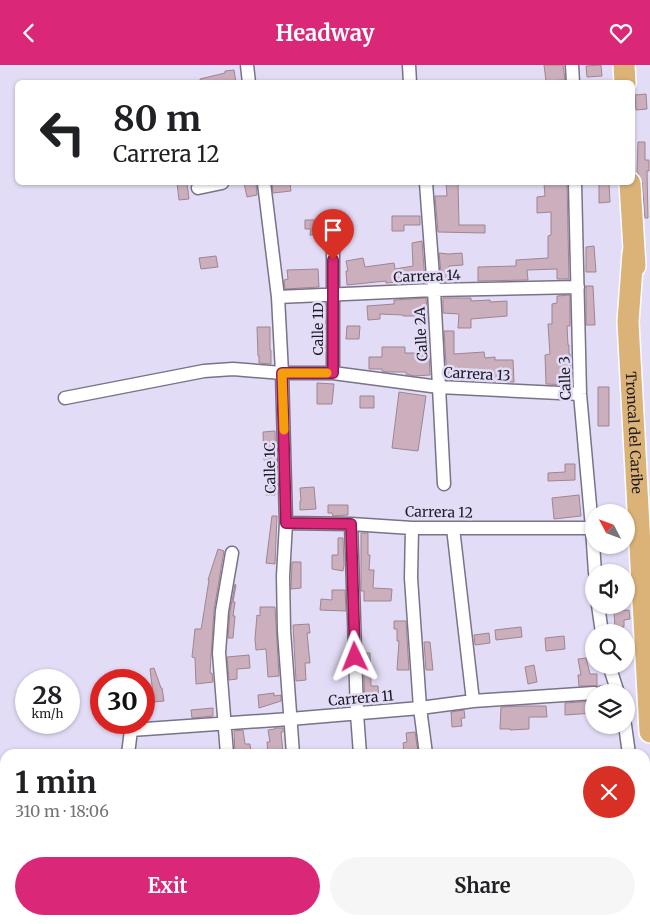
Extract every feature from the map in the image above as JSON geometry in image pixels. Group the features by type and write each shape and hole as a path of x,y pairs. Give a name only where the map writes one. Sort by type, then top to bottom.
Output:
{"highway":[{"path":"624,65 625,80"},
{"name":"Troncal del Caribe","path":"630,185 633,253 642,321 650,486"},
{"name":"Troncal del Caribe","path":"633,253 628,322 650,732"}],"street":[{"path":"247,65 249,80"},
{"path":"409,65 410,80"},
{"path":"572,65 573,80"},
{"path":"198,188 212,185"},
{"name":"Calle 1C","path":"264,185 278,297 282,373 286,523 284,631 293,749"},
{"name":"Calle 2A","path":"426,185 434,290 444,484"},
{"name":"Calle 3","path":"575,185 580,394 590,504"},
{"name":"Calle 1D","path":"333,226 333,373"},
{"name":"Carrera 14","path":"278,297 434,290 578,287"},
{"name":"Carrera 13","path":"65,398 212,370 233,369 282,373 333,373 439,387 580,394"},
{"name":"Carrera 12","path":"286,523 351,524 412,528 585,528"},
{"path":"351,524 360,749"},
{"path":"412,528 411,578 420,708 425,749"},
{"path":"452,528 473,701"},
{"path":"227,749 219,653 222,611 232,553"},
{"name":"Carrera 11","path":"129,749 131,730 357,714 473,701 585,694"},
{"path":"626,734 628,749"}],"building":[{"path":"544,65 563,65 565,80 546,80"},
{"path":"601,65 602,76 587,77 586,66"},
{"path":"234,70 236,80 200,80 225,73 225,71"},
{"path":"646,94 647,109 636,110 635,95"},
{"path":"638,142 645,142 645,160 649,160 649,171 647,171 648,218 645,218 642,182 637,171"},
{"path":"177,185 187,185 189,199 179,200"},
{"path":"244,185 256,185 257,195 247,197"},
{"path":"272,185 290,185 291,191 273,193"},
{"path":"446,185 458,185 459,225 485,225 485,233 438,232 435,196 447,196"},
{"path":"544,185 567,185 569,279 557,279 557,269 527,270 528,280 478,281 478,267 516,266 516,260 548,258 551,212 537,213 537,197 545,196"},
{"path":"599,185 609,185 610,202 599,203"},
{"path":"392,216 420,216 420,225 404,225 404,231 392,231"},
{"path":"305,220 326,220 325,229 321,229 321,235 310,235 311,229 305,229"},
{"path":"422,241 425,281 414,280 386,283 386,281 347,285 346,271 348,271 346,261 363,258 365,267 394,263 395,269 413,266 412,243"},
{"path":"594,246 596,272 586,272 586,247"},
{"path":"439,253 462,253 463,265 449,266 447,282 442,282"},
{"path":"216,256 218,267 201,269 199,258"},
{"path":"318,269 319,287 285,289 284,280 288,279 287,270"},
{"path":"586,286 593,286 595,325 586,325"},
{"path":"570,295 570,326 567,326 571,385 546,384 545,355 550,354 548,324 552,324 552,304 557,303 557,296"},
{"path":"426,298 428,323 418,324 418,316 403,315 380,314 380,319 368,320 367,306 394,304 394,300"},
{"path":"443,298 471,298 471,301 490,300 490,302 507,301 507,316 471,319 471,328 458,328 459,314 443,313"},
{"path":"347,326 360,326 359,339 346,339"},
{"path":"257,327 270,327 271,364 259,363"},
{"path":"444,331 454,331 454,354 484,352 485,358 495,357 495,360 513,360 514,382 447,379"},
{"path":"382,347 405,347 405,353 429,353 430,375 414,376 406,374 406,372 387,372 382,371 382,369 369,369 369,357 382,357"},
{"path":"317,383 334,384 332,404 317,404"},
{"path":"598,387 609,387 609,426 598,426"},
{"path":"399,392 426,396 418,451 392,448"},
{"path":"360,396 374,396 374,408 360,408"},
{"path":"275,431 275,495 266,495 268,459 264,460 263,432"},
{"path":"565,464 575,464 575,480 548,481 548,473 565,472"},
{"path":"314,487 316,509 300,510 300,488"},
{"path":"579,495 581,516 554,519 552,498"},
{"path":"328,505 348,505 348,515 333,516 332,513 328,513"},
{"path":"272,516 277,516 275,564 266,563"},
{"path":"361,533 368,533 369,570 374,570 373,588 392,589 391,601 364,601 364,591 361,591"},
{"path":"338,538 343,538 343,571 332,569 332,555 338,555"},
{"path":"218,549 224,551 214,610 210,673 212,673 213,682 196,684 195,658 192,657 195,629 201,629 208,580"},
{"path":"292,562 301,562 301,588 291,589"},
{"path":"235,584 233,638 228,638 230,612"},
{"path":"332,590 345,590 346,611 320,610 321,599 332,600"},
{"path":"260,607 275,607 279,676 268,677 266,649 256,650 257,615 260,616"},
{"path":"614,614 629,614 630,619 624,620 624,624 615,624"},
{"path":"394,621 406,621 409,670 397,670 399,641 397,641 397,629 394,629"},
{"path":"309,624 310,633 307,633 310,663 305,663 306,680 296,681 293,625"},
{"path":"521,627 522,637 496,640 495,630"},
{"path":"489,633 490,643 475,645 474,635"},
{"path":"564,636 565,649 546,651 545,638"},
{"path":"424,642 430,642 433,670 426,670"},
{"path":"363,653 370,653 371,686 378,686 379,703 365,705"},
{"path":"249,655 250,668 237,669 237,679 229,680 227,657"},
{"path":"585,658 585,674 597,674 597,684 579,686 578,675 581,675 578,659"},
{"path":"534,665 537,682 528,684 525,667"},
{"path":"155,671 162,688 164,701 155,702"},
{"path":"274,693 274,696 281,695 281,701 259,708 258,695"},
{"path":"585,702 585,714 565,715 565,703"},
{"path":"546,706 547,717 529,717 529,729 500,729 501,707"},
{"path":"213,708 213,716 192,718 191,710"},
{"path":"464,710 465,718 461,718 462,726 452,727 451,712"},
{"path":"283,728 283,732 281,732 283,749 268,749 267,742 270,742 268,730"},
{"path":"243,730 245,744 250,744 250,749 235,749 234,731"},
{"path":"415,732 418,749 404,749 403,743 407,742 406,733"}],"slow traffic":[{"path":"284,430 282,373 327,373"}],"route":[{"path":"333,260 333,373 282,373 286,523 351,524 355,657"}]}
